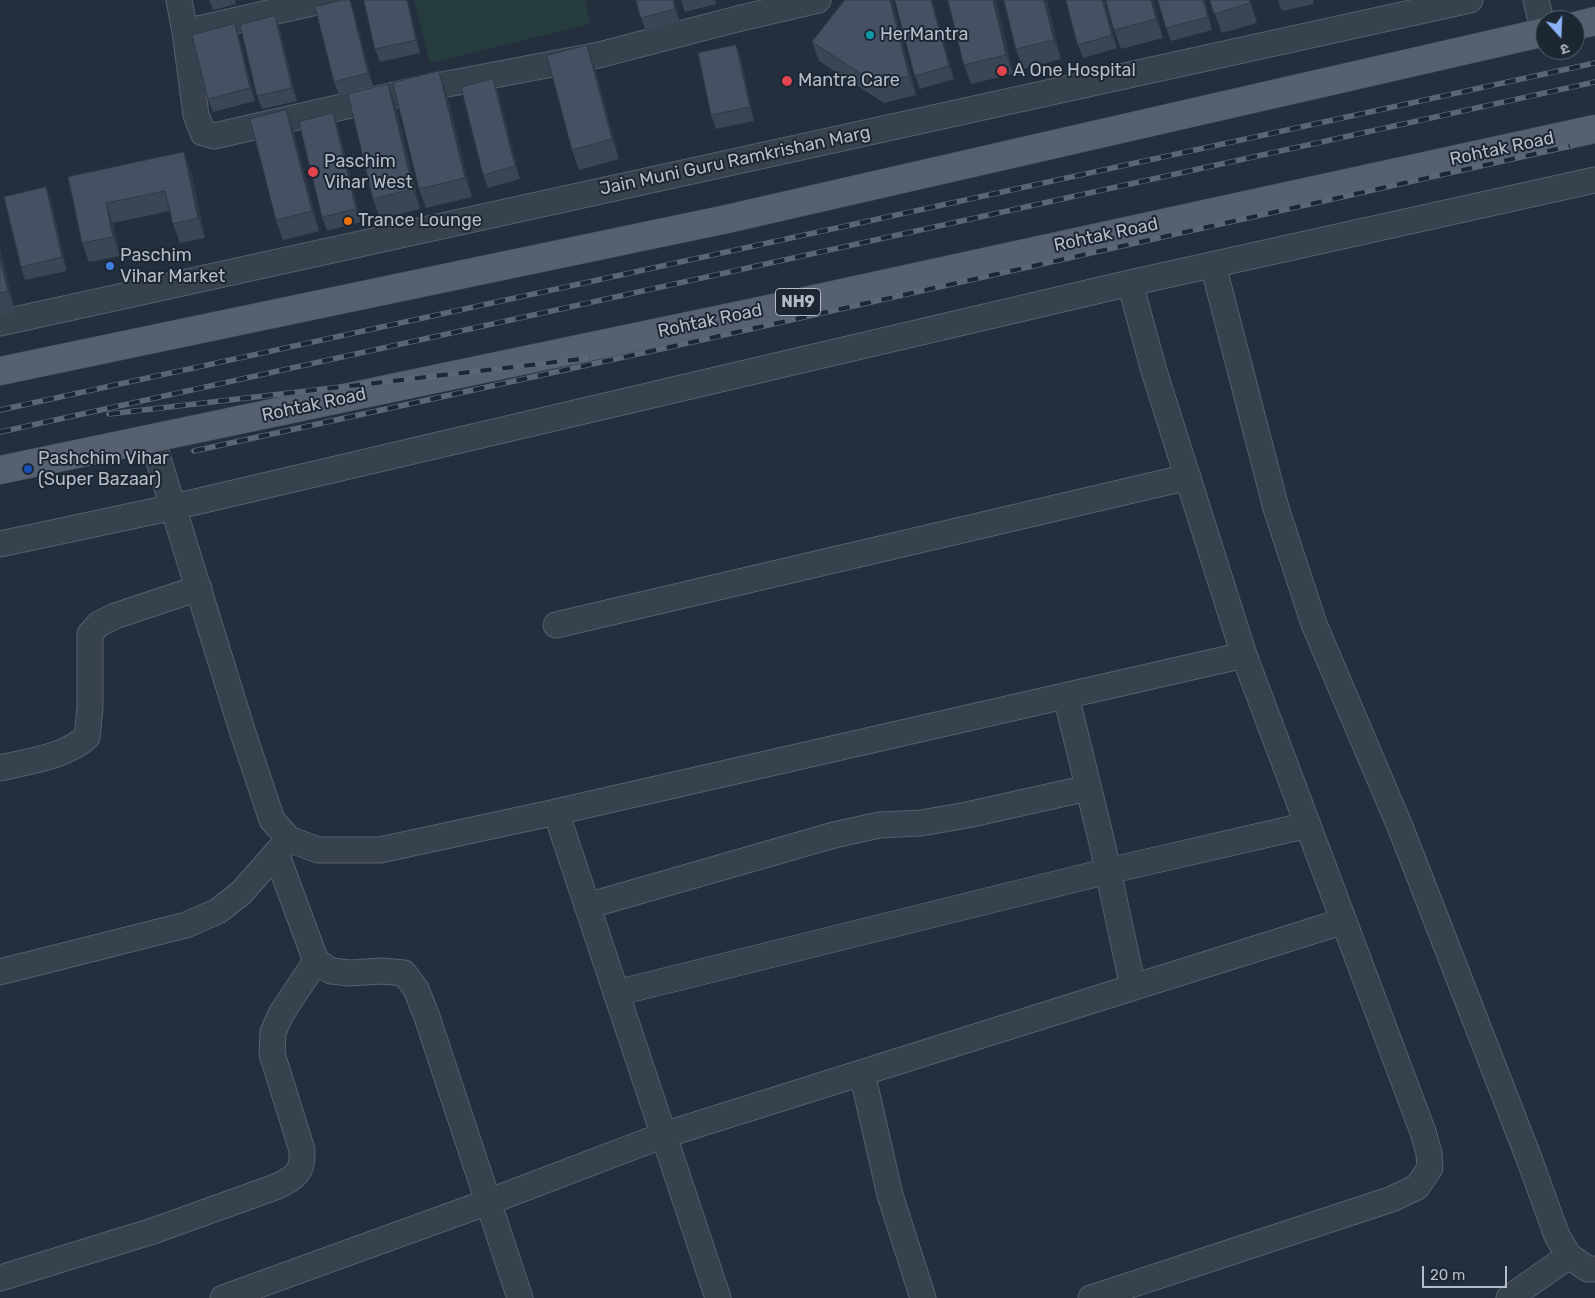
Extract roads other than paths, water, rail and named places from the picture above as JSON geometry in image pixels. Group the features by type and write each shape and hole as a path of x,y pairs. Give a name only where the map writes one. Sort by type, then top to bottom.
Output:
{"main road":[{"path":"0,371 737,217 1535,34"},
{"name":"Rohtak Road","path":"0,470 755,312 1595,129"}],"street":[{"path":"179,0 196,115 203,134 214,136 421,89 599,54 738,18 818,0"},
{"path":"185,32 292,4 325,0"},
{"name":"Jain Muni Guru Ramkrishan Marg","path":"0,323 1470,0"},
{"path":"0,544 174,507 1130,283 1595,180"},
{"path":"1213,265 1276,508 1314,624 1401,829 1527,1152 1557,1236 1569,1256 1588,1268 1595,1269"},
{"path":"1091,1298 1392,1199 1417,1187 1430,1168 1429,1153 1423,1132 1244,655 1154,371 1130,283"},
{"path":"152,439 242,730 272,820 283,846 316,961 331,971 404,973 416,989 520,1298"},
{"path":"556,625 1188,477"},
{"path":"0,768 58,753 78,745 87,737 90,707 90,634 99,624 115,616 199,588"},
{"path":"283,846 318,850 380,850 556,812 1244,655"},
{"path":"1066,696 1108,871 1133,987"},
{"path":"587,906 834,834 879,825 921,823 967,815 1088,788"},
{"path":"556,812 718,1298"},
{"path":"616,993 1108,871 1308,825"},
{"path":"0,972 186,925 218,911 240,893 283,846"},
{"path":"223,1298 664,1136 1344,921"},
{"path":"0,1278 153,1231 278,1186 290,1180 298,1173 303,1164 302,1150 272,1054 273,1032 281,1014 316,961"},
{"path":"862,1073 890,1195 923,1298"},
{"path":"1509,1298 1569,1256"},
{"path":"0,1291 2,1298"}],"railway":[{"path":"0,410 1595,63"},
{"path":"0,432 1595,82"},
{"path":"194,451 1570,146"},
{"path":"109,414 590,358"}],"place":[{"name":"HerMantra","path":"870,35"},
{"name":"A One Hospital","path":"1002,71"},
{"name":"Mantra Care","path":"787,81"},
{"name":"Paschim Vihar West","path":"313,172"},
{"name":"Trance Lounge","path":"348,221"},
{"name":"Paschim Vihar Market","path":"110,266"},
{"name":"Pashchim Vihar (Super Bazaar)","path":"28,469"}]}
